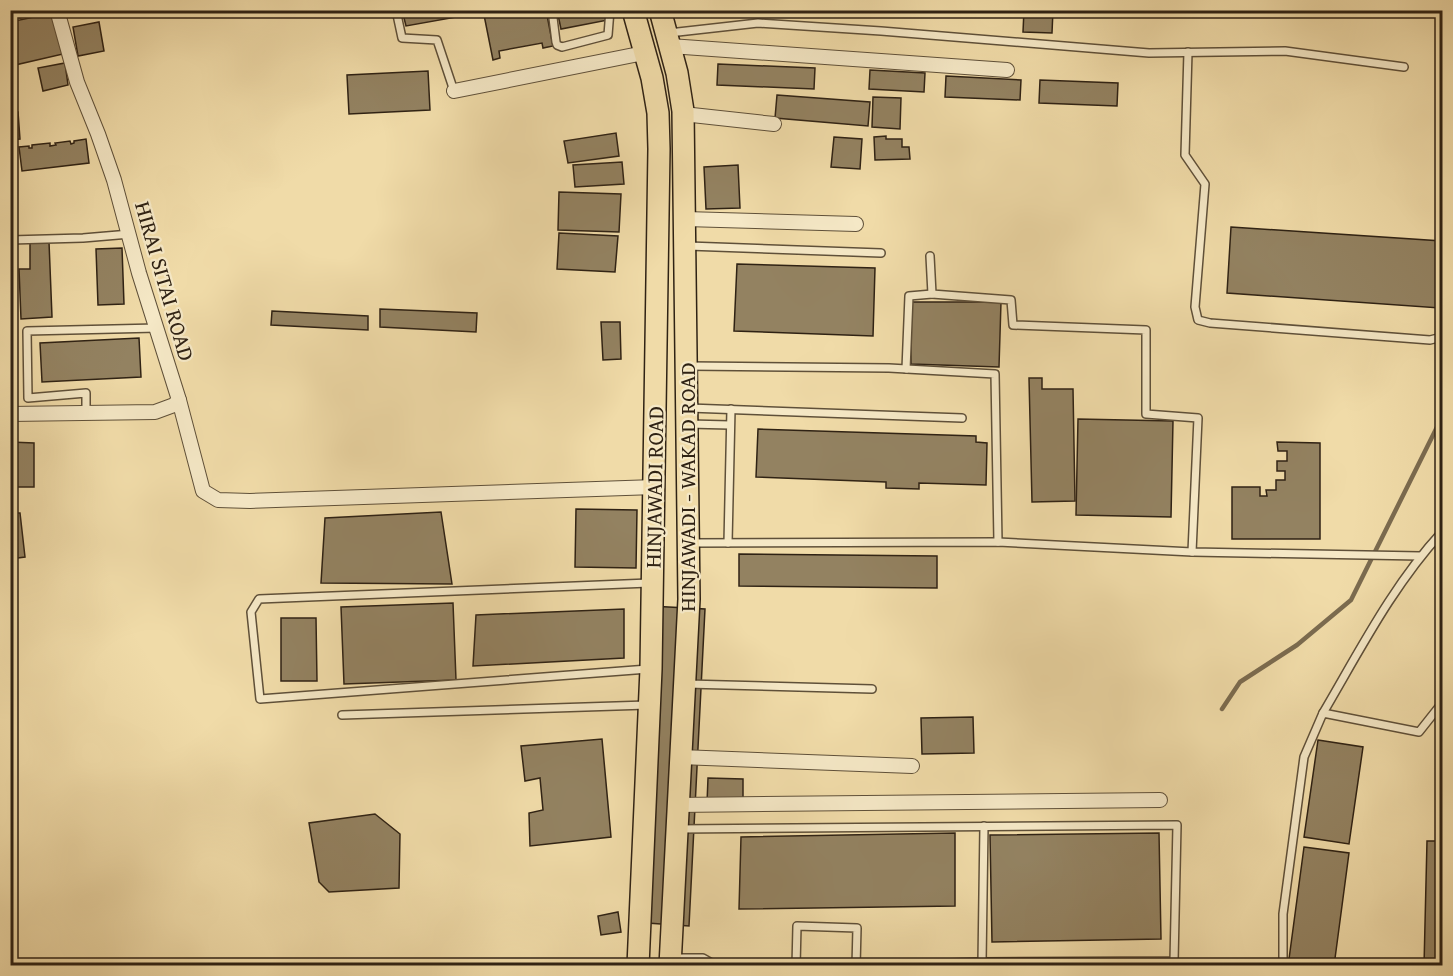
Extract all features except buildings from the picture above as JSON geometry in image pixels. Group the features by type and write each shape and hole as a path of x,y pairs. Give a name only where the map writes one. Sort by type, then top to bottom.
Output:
{"main road":[{"name":"HINJAWADI ROAD","path":"633,10 652,78 658,113 659,149 651,669 638,966"},
{"name":"HINJAWADI - WAKAD ROAD","path":"660,10 677,73 683,114 688,366 689,599 670,962"}],"street":[{"name":"HIRAI SITAI ROAD","path":"57,10 77,82 98,134 130,234 203,491 218,500 250,501 655,487"},
{"path":"668,39 1007,70"},
{"path":"454,91 644,53"},
{"path":"683,114 774,124"},
{"path":"686,219 856,224"},
{"path":"10,414 155,412 174,405 179,400"},
{"path":"680,756 912,766"},
{"path":"677,805 1160,800"}],"lane":[{"path":"396,10 402,38 437,40 454,91"},
{"path":"552,10 556,42 557,45 562,46 608,35 610,10"},
{"path":"668,39 758,23 1149,53 1285,51 1404,67"},
{"path":"1188,52 1185,155 1205,183 1195,307 1198,320 1210,323 1430,340 1443,336"},
{"path":"10,240 130,234"},
{"path":"686,246 881,253"},
{"path":"930,256 932,294"},
{"path":"906,369 909,296 932,294 1011,300 1013,325 1146,330 1146,414 1198,418 1192,552"},
{"path":"86,412 86,393 28,398 27,331 157,328"},
{"path":"688,366 906,369 995,374 998,542"},
{"path":"688,416 731,409 962,418"},
{"path":"728,543 731,409"},
{"path":"688,416 730,425"},
{"path":"1283,966 1283,914 1304,757 1323,713 1399,584 1420,556 1443,532"},
{"path":"689,543 998,542 1192,552 1420,556"},
{"path":"651,669 260,699 251,612 259,599 652,583"},
{"path":"684,684 872,689"},
{"path":"1323,713 1419,732 1443,703"},
{"path":"342,715 650,704"},
{"path":"676,829 1177,825 1174,961 982,962 856,966 857,928 797,926 796,966"},
{"path":"982,962 984,826"},
{"path":"670,962 703,958 717,966"}],"waterway":[{"path":"1222,709 1240,682 1297,645 1351,600 1442,417"}]}
